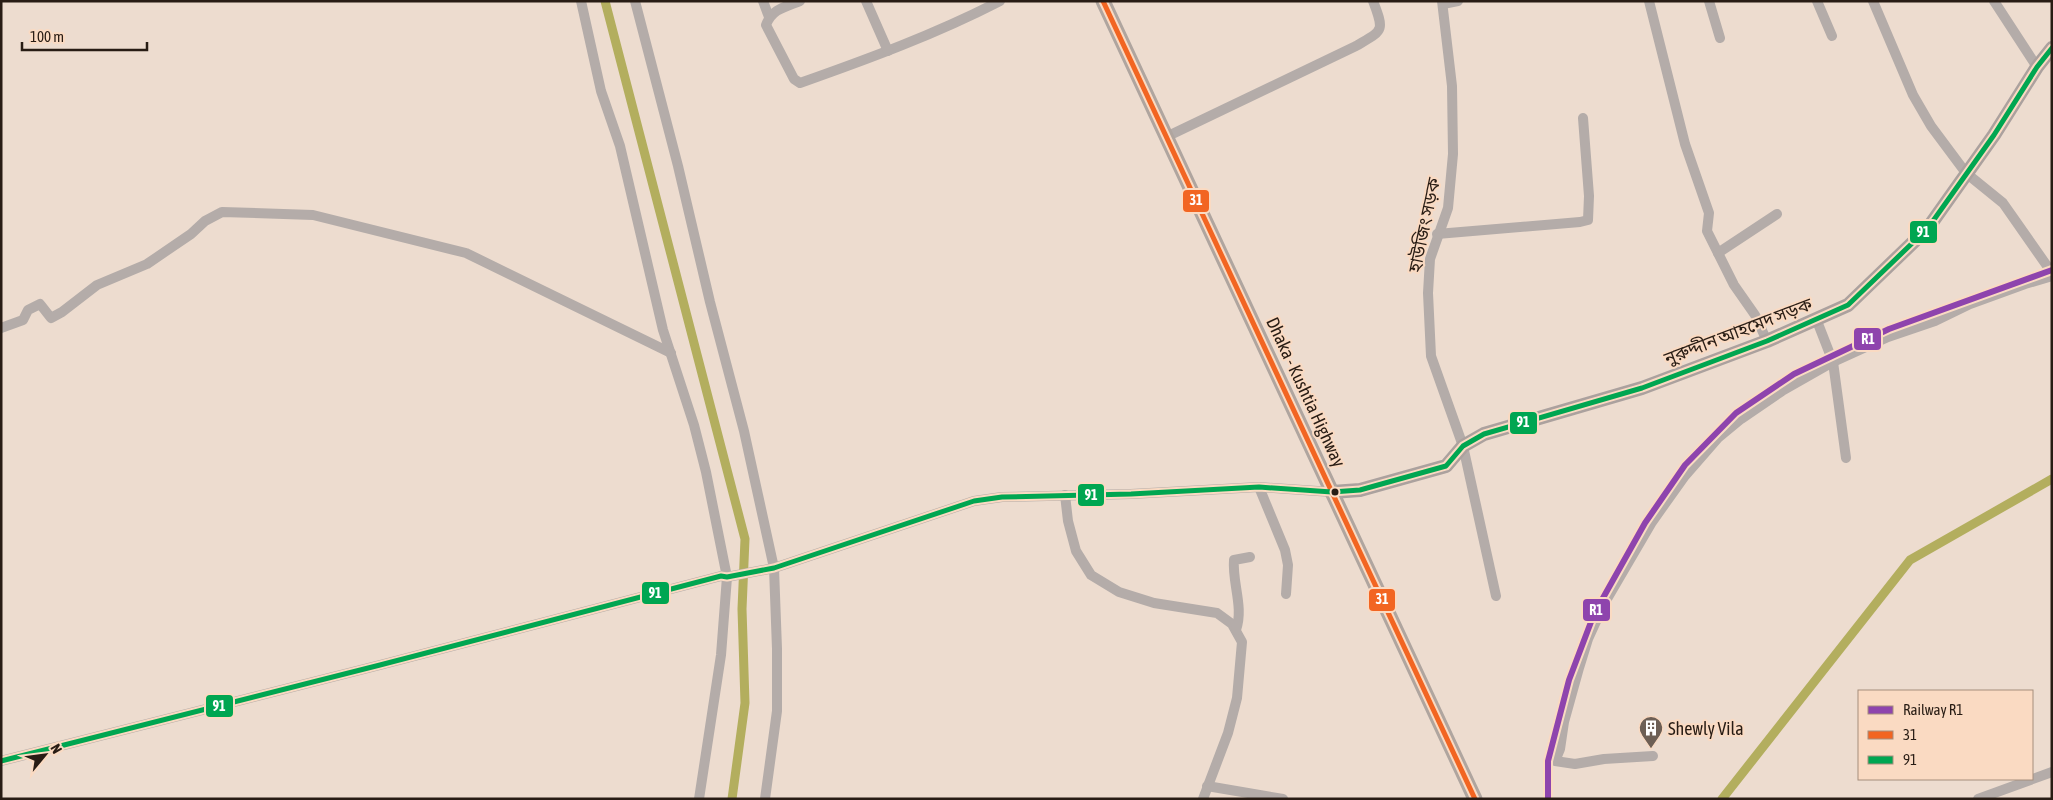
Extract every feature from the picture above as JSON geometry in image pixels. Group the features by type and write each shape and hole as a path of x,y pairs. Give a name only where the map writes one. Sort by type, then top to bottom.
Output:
{"main road":[{"name":"Dhaka - Kushtia Highway","path":"1103,1 1332,492 1471,798"},
{"name":"নুরুদ্দীন আহমেদ সড়ক","path":"1332,492 1360,490 1446,466 1463,446 1484,434 1642,388 1767,341 1848,306 1928,228 1994,135 2036,68 2050,55"}],"street":[{"path":"581,1 601,91 620,146 663,330 698,444 727,577 722,655 699,799"},
{"path":"635,1 744,431 774,568 777,712 765,799"},
{"path":"763,1 769,17"},
{"path":"800,1 776,10 769,17 766,25 794,79 800,83 888,51 969,17 1000,1"},
{"path":"866,1 888,51"},
{"path":"1166,137 1356,46 1379,32 1381,25 1373,1"},
{"path":"1443,3 1458,1"},
{"path":"1649,1 1685,144 1709,213 1708,231 1734,285 1755,315 1767,341"},
{"path":"1709,1 1720,38"},
{"path":"1817,1 1832,36"},
{"path":"1653,756 1604,759 1575,764 1554,761 1562,743 1564,722 1578,668 1594,626 1646,530 1684,477 1718,438 1747,415 1806,376 1888,337 1935,321 1970,304 2052,274 2003,203 1966,173 1931,126 1913,95 1873,1"},
{"path":"1994,1 2036,68"},
{"name":"হাউজিং সড়ক","path":"1443,3 1452,86 1453,154 1448,208 1437,234 1430,259 1428,293 1431,356 1463,446 1496,596"},
{"path":"1437,234 1588,220 1589,196 1582,118"},
{"path":"1,328 23,320 28,310 40,304 51,318 62,312 97,285 146,264 191,234 205,221 222,212 277,213 313,215 466,253 670,353"},
{"path":"1718,253 1777,214"},
{"path":"1817,321 1833,362 1846,458"},
{"path":"1259,487 1288,565 1286,594"},
{"path":"1,761 720,576 727,577 774,568 974,501 1002,497 1259,487 1332,492"},
{"path":"1066,496 1068,521 1076,551 1091,575 1118,592 1154,603 1217,614 1232,624 1242,642 1236,698 1228,734 1203,799"},
{"path":"1236,630 1238,623 1238,596 1233,572 1234,560 1250,557"},
{"path":"2033,779 2052,772"},
{"path":"1978,799 2030,780"},
{"path":"1207,786 1283,799"}],"waterway":[{"path":"605,1 745,539 742,609 745,703 732,799"},
{"path":"1722,799 1910,560 2052,479"}],"rail line":[{"name":"R1","path":"1548,799 1548,761 1569,680 1594,614 1645,523 1685,465 1736,413 1794,374 1889,329 2052,270"}],"transit line":[{"name":"31","path":"1103,1 1475,799"},
{"name":"91","path":"1,761 721,576 727,577 774,568 974,501 1002,497 1131,494 1259,487 1332,492 1360,490 1446,466 1463,446 1484,434 1642,388 1767,341 1848,305 1928,228 1994,135 2037,67 2052,48"}],"place":[{"name":"Shewly Vila","path":"1651,749"}]}
